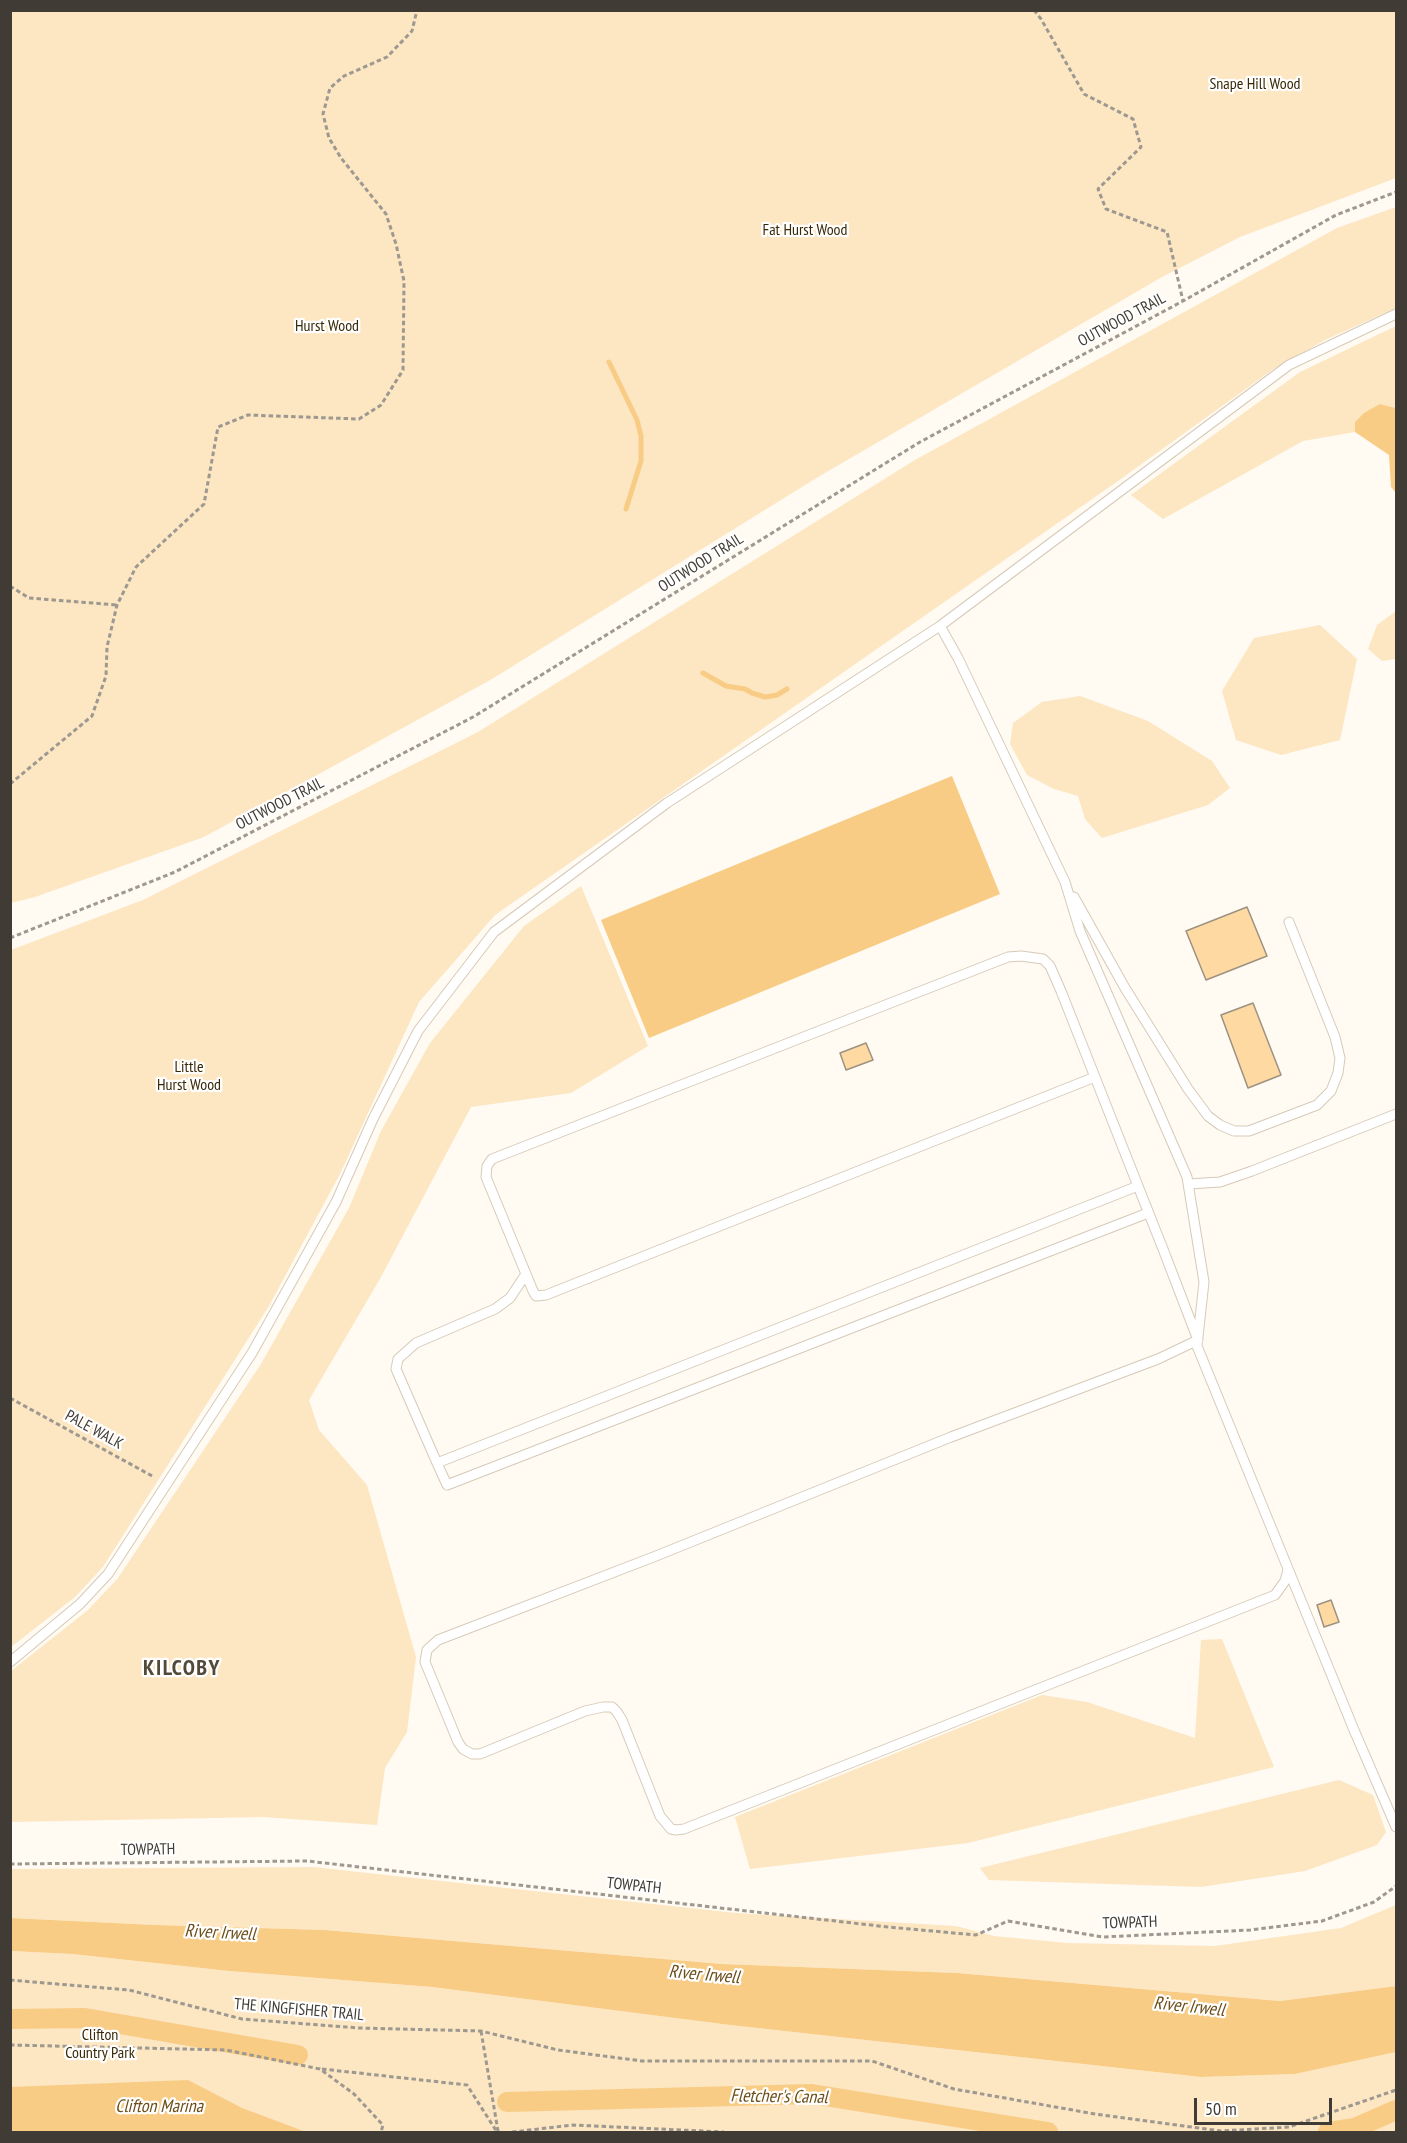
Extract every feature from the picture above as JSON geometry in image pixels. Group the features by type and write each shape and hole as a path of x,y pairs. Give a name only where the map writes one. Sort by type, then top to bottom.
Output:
{"lane":[{"path":"10,1662 80,1604 108,1574 252,1353 331,1212 373,1119 418,1030 494,932 667,802 940,626 1289,365 1396,314"},
{"path":"940,626 963,669 1065,882 1125,988 1188,1089 1208,1116 1234,1131 1249,1131 1317,1105 1330,1092 1338,1074 1340,1058 1335,1037 1289,922"},
{"path":"1065,882 1080,931 1188,1177 1204,1282 1197,1346 1396,1827"},
{"path":"1095,1077 546,1295 536,1296 486,1177 485,1170 492,1159 1008,957 1043,959 1050,966 1095,1077 1198,1340"},
{"path":"1189,1184 1220,1182 1396,1114"},
{"path":"437,1463 1138,1186"},
{"path":"526,1274 510,1298 495,1309 416,1343 398,1359 396,1369 447,1485 1148,1213"},
{"path":"1198,1340 1158,1359 951,1437 656,1556 438,1640 428,1650 425,1662 458,1742 472,1755 480,1754 585,1711 612,1707 622,1720 660,1816 676,1830 684,1829 1275,1595 1285,1581 1288,1570"}],"path":[{"path":"10,784 92,716 106,676 107,647 117,605 136,567 204,504 218,427 248,415 359,419 381,405 403,370 404,281 396,244 386,214 328,138 323,114 330,88 344,76 387,57 412,31 417,10"},
{"path":"1034,10 1084,94 1133,119 1141,147 1098,189 1106,209 1167,232 1183,301"},
{"name":"OUTWOOD TRAIL","path":"10,938 175,872 473,717 920,442 1183,301 1336,215 1396,192"},
{"path":"10,586 29,598 117,605"},
{"name":"PALE WALK","path":"10,1398 166,1484"},
{"name":"TOWPATH","path":"10,1864 307,1861 976,1935 1008,1921 1103,1937 1250,1930 1322,1921 1374,1902 1396,1886"},
{"name":"THE KINGFISHER TRAIL","path":"10,1980 129,1990 242,2019 359,2028 481,2031 558,2050 642,2061 872,2061 954,2089 1095,2114 1221,2131 1289,2127 1396,2090"},
{"path":"481,2031 498,2133"},
{"path":"10,2045 226,2050 320,2069 467,2085 498,2133"},
{"path":"320,2069 354,2094 383,2125 381,2133"},
{"path":"512,2133 573,2125 724,2133"}],"green space":[{"name":"Hurst Wood","path":"10,11 1396,11 1396,178 1240,237 1162,277 818,477 492,679 204,837 35,897 11,903"},
{"name":"Little Hurst Wood","path":"1396,207 1396,308 1325,340 1272,370 1118,481 495,915 419,1002 340,1174 269,1306 103,1567 75,1597 11,1647 11,950 143,900 478,732 915,460 1337,228"},
{"path":"1396,326 1396,408 1380,404 1355,422 1355,432 1303,441 1163,519 1131,495 1300,372"},
{"path":"1396,611 1396,659 1382,661 1368,649 1377,625"},
{"path":"1320,625 1357,659 1340,740 1281,755 1236,740 1222,691 1254,638"},
{"path":"1080,696 1148,721 1212,761 1230,788 1208,805 1102,838 1085,819 1078,796 1054,789 1027,775 1010,744 1013,723 1042,702"},
{"path":"581,886 648,1046 571,1093 471,1107 381,1277 309,1400 319,1430 367,1485 416,1657 407,1732 385,1768 377,1825 263,1817 11,1822 11,1671 88,1610 118,1578 261,1364 349,1208 381,1131 430,1043 524,926"},
{"path":"1222,1639 1274,1767 968,1843 750,1869 735,1817 1042,1695 1087,1702 1195,1738 1201,1640"},
{"path":"1339,1780 1373,1795 1386,1832 1377,1845 1305,1871 1201,1887 989,1880 980,1868"},
{"path":"313,1867 736,1913 956,1926 994,1936 1067,1943 1215,1946 1341,1928 1396,1905 1396,1986 1280,2001 957,1973 722,1964 325,1930 11,1918 11,1869"},
{"name":"Clifton Country Park","path":"11,1951 72,1954 229,1971 432,1987 730,2025 1201,2077 1295,2074 1396,2052 1396,2132 11,2132"}],"water":[{"path":"1380,404 1396,408 1396,493 1391,487 1389,455 1355,432 1355,422 1364,413"},
{"path":"952,776 1000,894 649,1038 601,920"},
{"name":"River Irwell","path":"11,1918 325,1930 722,1964 957,1973 1280,2001 1396,1986 1396,2052 1295,2074 1201,2077 730,2025 432,1987 229,1971 72,1954 11,1951"},
{"name":"Clifton Marina","path":"188,2080 242,2108 306,2132 11,2132 11,2087"}],"building":[{"path":"1247,907 1267,956 1206,980 1186,931"},
{"path":"1253,1003 1281,1075 1248,1088 1221,1015"},
{"path":"866,1043 873,1060 846,1070 840,1053"},
{"path":"1331,1600 1339,1622 1324,1627 1317,1605"}],"waterway":[{"path":"609,362 637,420 641,436 641,461 626,509"},
{"path":"703,673 726,686 745,689 765,697 777,695 787,689"},
{"path":"10,2019 85,2018 298,2055"},
{"name":"Fletcher's Canal","path":"507,2102 812,2094 1048,2132"},
{"name":"Fletcher's Canal","path":"1328,2132 1355,2128 1396,2110"}],"district":[{"name":"KILCOBY","path":"182,1669"}],"park label":[{"name":"Snape Hill Wood","path":"1255,84"},
{"name":"Fat Hurst Wood","path":"805,230"}]}
